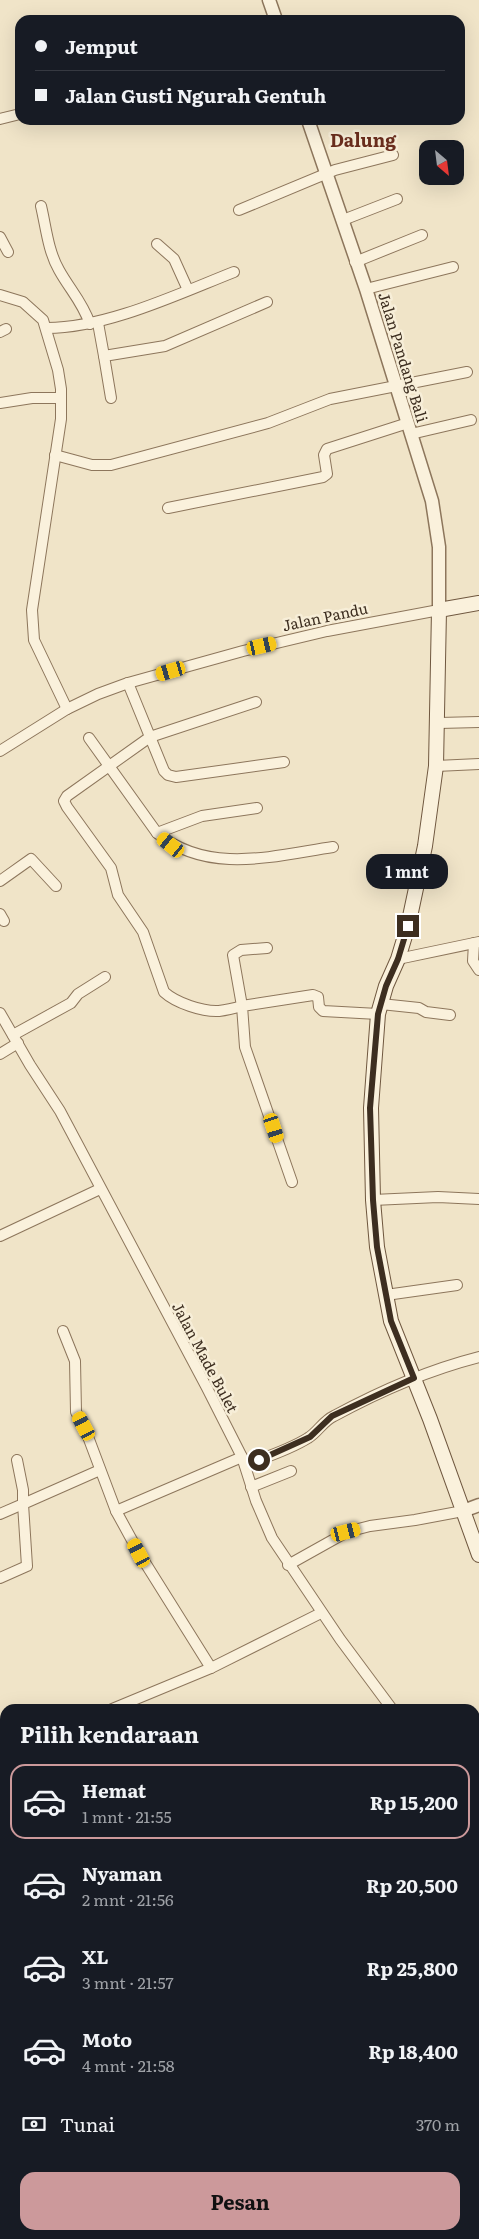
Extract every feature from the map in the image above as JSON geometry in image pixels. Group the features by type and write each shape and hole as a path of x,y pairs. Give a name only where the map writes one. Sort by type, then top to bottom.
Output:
{"main road":[{"name":"Jalan Pandu","path":"439,612 479,603"},
{"path":"439,612 439,723 436,766 424,846 408,926 379,1009 371,1081 373,1200 377,1247 391,1321 479,1555"}],"street":[{"path":"269,0 274,15"},
{"path":"0,119 15,115"},
{"name":"Jalan Pandang Bali","path":"310,125 366,289 432,501 439,547 439,612"},
{"path":"239,210 335,170 394,155"},
{"path":"343,220 397,198"},
{"path":"41,206 53,256 60,271 94,323 104,356 111,398"},
{"path":"356,262 422,235"},
{"path":"0,237 8,252"},
{"path":"157,244 174,259 188,290"},
{"path":"366,289 453,268"},
{"path":"47,328 68,328 94,323 234,272"},
{"path":"0,295 23,302 40,316 47,328 58,370 61,419 32,610 32,635 67,708"},
{"path":"104,356 165,346 268,302"},
{"path":"55,455 92,465 111,465 268,423 319,402 468,372"},
{"path":"0,403 32,398 60,398"},
{"path":"168,508 323,477 327,472 324,452 330,448 409,429 471,420"},
{"name":"Jalan Pandu","path":"0,752 67,708 128,683 317,633 439,612"},
{"path":"128,683 164,771 172,776 284,762"},
{"path":"256,702 150,737 108,765 67,796 65,803 111,868 118,895 142,932 164,992 174,999 207,1010 227,1010 313,995 318,997 319,1006 323,1010 419,1008 426,1012 450,1015"},
{"path":"439,723 479,722"},
{"path":"89,738 157,833 171,845 184,851 214,858 244,859 333,847"},
{"path":"436,766 479,764"},
{"path":"157,833 202,816 257,808"},
{"path":"0,881 31,859 56,886"},
{"path":"398,959 477,942 473,961 479,970"},
{"path":"267,948 241,950 233,955 242,1006 246,1047 292,1182"},
{"path":"0,1054 15,1039 71,1003 78,994 104,978"},
{"name":"Jalan Made Bulet","path":"0,1013 60,1111 243,1461 266,1526 288,1565 388,1704"},
{"path":"0,1236 100,1189"},
{"path":"373,1200 479,1199"},
{"path":"386,1295 457,1284"},
{"path":"63,1331 75,1361 76,1412 116,1511 139,1553 211,1668"},
{"path":"116,1511 243,1461 300,1443 310,1437 332,1416 414,1378 447,1365 479,1357"},
{"path":"0,1578 27,1566 23,1490 16,1460"},
{"path":"0,1514 100,1470"},
{"path":"251,1487 291,1471"},
{"path":"288,1565 346,1532 370,1526 463,1511 479,1505"},
{"path":"124,1704 211,1668 321,1613"}],"district":[{"name":"Dalung","path":"363,139"}],"route":[{"path":"259,1460 310,1437 332,1416 414,1378 391,1321 377,1247 373,1200 370,1108 378,1014 408,926"}]}
